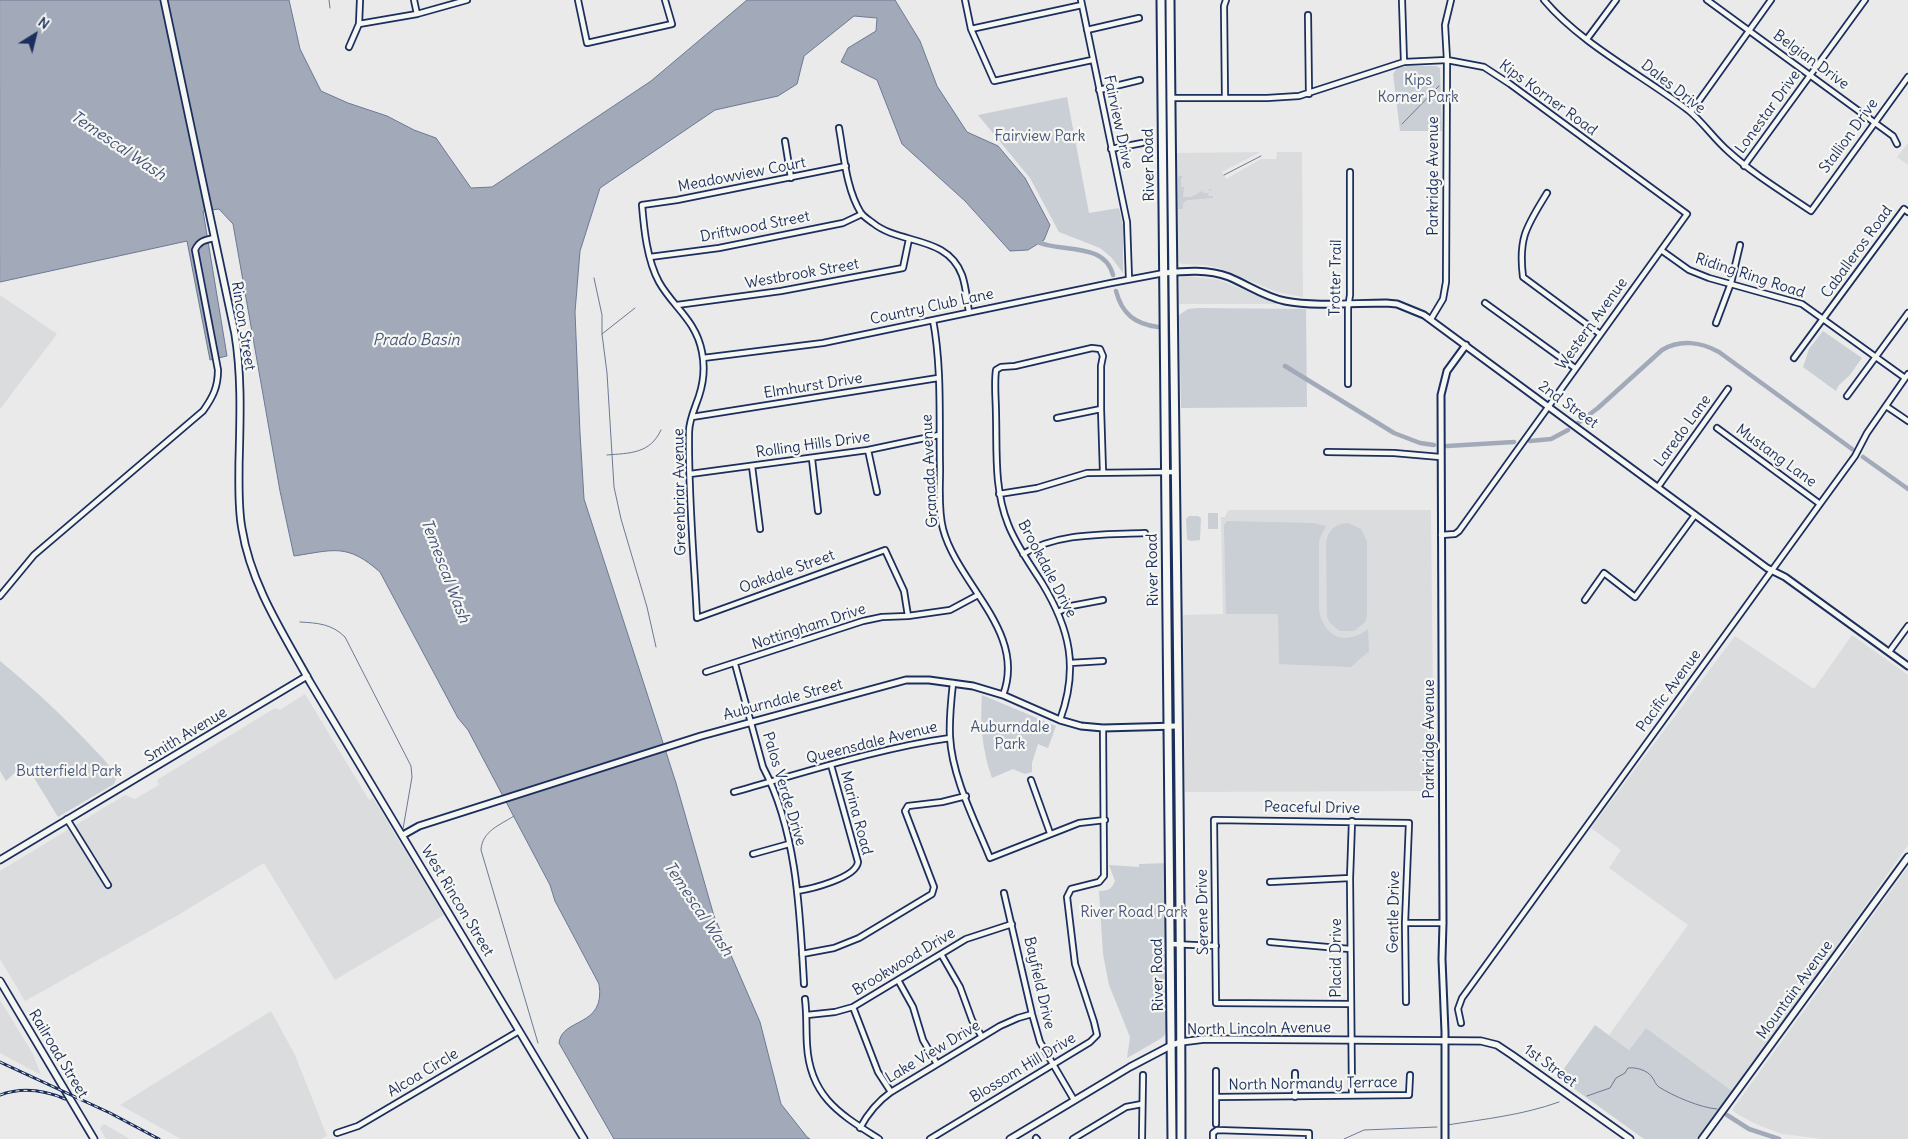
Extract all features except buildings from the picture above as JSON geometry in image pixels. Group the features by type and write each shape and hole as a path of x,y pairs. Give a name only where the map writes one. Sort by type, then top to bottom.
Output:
{"main road":[{"name":"Rincon Street","path":"164,0 240,365 240,507 246,548 252,572 264,599 307,676"},
{"name":"River Road","path":"1161,0 1172,1139"},
{"name":"River Road","path":"1170,0 1181,945 1181,1139"},
{"name":"Smith Avenue","path":"0,860 307,676"},
{"name":"West Rincon Street","path":"307,676 584,1139"},
{"name":"Mountain Avenue","path":"1702,1139 1908,857"},
{"name":"Railroad Street","path":"0,981 94,1139"},
{"name":"North Lincoln Avenue","path":"1010,1139 1130,1067 1181,1042 1205,1039 1445,1040"},
{"name":"1st Street","path":"1445,1040 1481,1041 1497,1045 1630,1139"}],"street":[{"path":"349,47 359,24 360,0"},
{"path":"414,0 417,14"},
{"path":"359,24 417,14 467,0"},
{"path":"578,0 587,43 672,24 665,0"},
{"path":"966,0 972,29 994,81 1092,60"},
{"path":"1225,98 1224,6 1226,0"},
{"path":"1402,0 1404,62"},
{"name":"Parkridge Avenue","path":"1431,320 1443,299 1446,282 1447,60 1445,25 1451,0"},
{"name":"Dales Drive","path":"1544,0 1552,10 1587,39 1690,112 1744,166 1811,211"},
{"path":"1587,39 1616,0"},
{"name":"Belgian Drive","path":"1707,0 1893,136 1897,144"},
{"path":"1690,112 1771,0"},
{"name":"Lonestar Drive","path":"1744,166 1865,0"},
{"path":"972,29 1082,2"},
{"name":"Fairview Drive","path":"1082,2 1092,60 1126,222 1128,279"},
{"path":"1308,15 1309,94"},
{"path":"1087,30 1139,18"},
{"name":"Kips Korner Road","path":"1170,98 1289,97 1309,94 1404,62 1447,60 1484,67 1510,84 1686,214"},
{"name":"Stallion Drive","path":"1811,211 1908,77"},
{"path":"1099,90 1140,80"},
{"path":"839,128 852,192 862,214 882,231 909,240 925,242 939,248 952,260 962,274 969,312"},
{"path":"785,141 791,178"},
{"path":"1111,149 1142,143"},
{"name":"Meadowview Court","path":"642,204 678,200 846,166"},
{"name":"Trotter Trail","path":"1348,384 1350,172"},
{"path":"1547,193 1522,239 1520,259 1523,277 1600,334"},
{"name":"Greenbriar Avenue","path":"642,204 650,257 658,280 695,330 703,358 703,381 689,430 697,618"},
{"name":"Caballeros Road","path":"1794,358 1906,210"},
{"name":"Driftwood Street","path":"650,257 719,248 843,222 862,214"},
{"name":"Western Avenue","path":"1441,535 1455,534 1458,531 1529,435 1686,214"},
{"path":"0,596 34,555 203,411 213,397 218,385 218,370 195,250 202,241 214,238"},
{"name":"Westbrook Street","path":"677,306 781,291 903,268 909,240"},
{"path":"1716,323 1731,283 1740,245"},
{"name":"Riding Ring Road","path":"1661,250 1689,270 1710,278 1802,304 1876,358 1906,376"},
{"name":"2nd Street","path":"1164,273 1189,271 1217,273 1263,294 1285,301 1397,304 1419,313 1466,345 1695,515 1908,666"},
{"name":"Country Club Lane","path":"703,358 823,343 1164,273"},
{"path":"1485,303 1575,368"},
{"path":"1847,396 1908,313"},
{"name":"Granada Avenue","path":"933,320 939,348 940,495 943,528 952,554 991,615 1007,650 1008,677 1003,695"},
{"name":"Parkridge Avenue","path":"1445,1139 1445,1040 1442,959 1440,450 1442,387 1447,371 1466,345"},
{"name":"Brookdale Drive","path":"1060,720 1068,688 1070,663 1065,628 1058,612 1008,525 999,494 996,370 1000,367 1014,366 1092,348 1100,349 1103,356 1101,409"},
{"name":"Pacific Avenue","path":"1461,1023 1458,1009 1462,998 1855,456 1906,376"},
{"name":"Elmhurst Drive","path":"692,417 938,378"},
{"name":"Laredo Lane","path":"1658,487 1728,389"},
{"path":"1886,406 1908,421"},
{"path":"1057,418 1101,409 1103,472"},
{"name":"Mustang Lane","path":"1717,428 1820,504"},
{"name":"Rolling Hills Drive","path":"690,474 812,459 868,450 939,435"},
{"path":"868,450 877,492"},
{"path":"1326,452 1394,453 1440,457"},
{"path":"812,459 818,511"},
{"path":"752,466 760,529"},
{"path":"999,494 1037,488 1075,476 1103,472 1174,472"},
{"path":"1584,600 1604,573 1635,597 1695,515"},
{"path":"1024,554 1053,542 1071,538 1146,533"},
{"name":"Oakdale Street","path":"697,618 885,550 904,591 908,616"},
{"name":"Nottingham Drive","path":"706,672 863,621 882,617 908,616 950,610 978,596"},
{"path":"1058,612 1071,606 1103,600"},
{"path":"1889,652 1908,626"},
{"path":"1070,663 1103,661"},
{"name":"Palos Verde Drive","path":"735,664 763,767 771,782 788,844 797,891 804,984"},
{"name":"Auburndale Street","path":"403,835 420,826 666,746 750,721 898,682 922,680 973,686 1003,695 1060,720 1082,726 1103,728 1177,726"},
{"path":"953,683 950,701 950,738 954,760 990,858 1079,823 1104,820"},
{"name":"Blossom Hill Drive","path":"930,1139 1090,1042 1096,1035 1094,1022 1076,964 1066,896 1071,889 1099,882 1104,876 1103,728"},
{"name":"Queensdale Avenue","path":"734,792 926,741 950,738"},
{"name":"Marina Road","path":"797,891 819,887 852,872 857,866 858,862 831,765"},
{"path":"1031,780 1050,833"},
{"path":"802,954 834,948 858,938 932,894 934,887 905,811 908,806 966,796"},
{"path":"67,820 108,885"},
{"name":"Peaceful Drive","path":"1214,820 1409,823"},
{"name":"Serene Drive","path":"1214,820 1216,1003 1350,1004"},
{"name":"Placid Drive","path":"1352,821 1350,878 1352,1095"},
{"name":"Gentle Drive","path":"1406,1002 1409,823"},
{"path":"753,854 788,844"},
{"path":"1270,882 1350,878"},
{"name":"Bayfield Drive","path":"1004,893 1040,1042 1074,1100"},
{"path":"1406,923 1443,923"},
{"name":"Brookwood Drive","path":"807,1015 835,1012 853,1007 980,933 1012,924"},
{"path":"1270,942 1350,949"},
{"path":"1171,944 1216,946"},
{"path":"942,954 960,987 972,1020 982,1037"},
{"path":"898,980 913,1008 923,1040 937,1064"},
{"path":"805,998 808,1054 815,1080 830,1104 844,1118 879,1139"},
{"path":"853,1007 878,1072 891,1092"},
{"name":"Lake View Drive","path":"860,1128 866,1116 875,1105 891,1092 982,1037 1018,1018 1032,1014"},
{"name":"Alcoa Circle","path":"337,1133 358,1126 519,1031"},
{"path":"1216,1071 1216,1124"},
{"path":"1295,1073 1295,1097"},
{"path":"1142,1139 1143,1074"},
{"name":"North Normandy Terrace","path":"1217,1097 1409,1095 1410,1075"},
{"path":"1072,1139 1126,1107 1142,1104"},
{"path":"1213,1139 1213,1132 1217,1130 1309,1136"}],"shaded area":[{"path":"1908,143 1908,165 1897,157"},
{"path":"1260,152 1222,172 1226,179 1261,159 1276,159 1277,152 1302,152 1303,297 1277,292 1219,268 1182,264 1178,261 1177,153"},
{"path":"1181,277 1219,280 1279,304 1179,304 1179,280"},
{"path":"0,295 57,334 0,409"},
{"path":"1228,510 1431,510 1434,791 1185,792 1183,615 1223,614 1221,517 1225,517"},
{"path":"1852,635 1908,675 1908,845 1732,1091 1646,1028 1629,1050 1609,1035 1688,925 1609,868 1621,850 1591,828 1735,636 1814,689"},
{"path":"305,694 369,800 373,798 444,915 335,980 264,863 178,915 25,1001 0,959 0,871 125,795 135,799 159,785 157,780 275,708 280,710"},
{"path":"1908,867 1908,1139 1823,1139 1782,1134 1739,1115 1732,1110"},
{"path":"0,1000 33,1054 41,1075 0,1053"},
{"path":"271,1011 295,1055 327,1136 321,1139 181,1139 120,1105"},
{"path":"104,1124 130,1139 106,1139 100,1128"}],"green space":[{"name":"Kips Korner Park","path":"1436,66 1440,68 1442,131 1400,131 1393,74 1397,68"},
{"name":"Fairview Park","path":"1067,97 1089,213 1119,208 1123,226 1123,273 1111,257 1100,248 1059,232 1030,178 978,115"},
{"path":"1179,176 1183,176 1181,187 1184,187 1183,197 1191,197 1202,191 1203,193 1209,193 1208,196 1213,196 1213,198 1187,200 1183,203 1183,209 1178,209"},
{"path":"1188,309 1306,309 1307,407 1181,408 1179,315"},
{"path":"1823,331 1862,358 1849,376 1838,386 1836,391 1803,367 1809,349"},
{"path":"1208,513 1218,513 1218,529 1208,529"},
{"path":"1189,516 1201,518 1200,540 1190,541 1187,539 1186,519"},
{"path":"1227,521 1313,523 1326,526 1319,540 1319,611 1322,620 1331,633 1344,638 1360,634 1368,629 1369,651 1351,667 1279,664 1278,614 1226,614 1224,525"},
{"path":"1348,523 1361,529 1367,541 1367,616 1365,622 1354,631 1340,631 1330,623 1327,617 1326,543 1328,535 1333,528"},
{"name":"Butterfield Park","path":"0,661 48,703 100,755 116,779 114,784 58,817 25,763 6,781 0,771"},
{"name":"Auburndale Park","path":"982,695 1056,726 1048,748 1038,744 1032,763 1032,772 1025,774 1013,769 992,778 982,737"},
{"name":"River Road Park","path":"1167,863 1167,1029 1164,1036 1160,1039 1127,1058 1130,1037 1109,985 1103,954 1099,891 1109,889 1115,881 1109,865 1139,867 1139,864"},
{"path":"1595,1025 1629,1050 1646,1028 1732,1091 1696,1139 1644,1139 1558,1077"}],"water":[{"name":"Prado Basin","path":"0,0 289,0 300,49 321,91 348,103 387,116 414,130 436,138 471,188 492,187 651,81 747,0 895,0 920,41 937,86 967,132 998,146 1025,178 1050,225 1044,240 1028,250 1010,251 965,201 902,144 877,80 841,62 848,48 876,31 877,18 854,16 804,56 797,84 778,96 715,110 600,188 580,251 575,312 584,499 676,783 714,916 760,1022 781,1104 810,1139 614,1139 559,1043 562,1035 568,1029 590,1015 596,1008 599,998 599,984 555,901 550,885 468,730 458,718 380,572 358,556 340,551 294,556 280,491 233,224 219,209 203,211 227,356 210,360 187,241 0,282"}],"waterway":[{"path":"329,0 330,8"},
{"path":"1402,124 1439,86"},
{"path":"1224,175 1261,156"},
{"path":"1034,240 1044,244 1090,252 1108,264 1113,275"},
{"path":"594,278 602,315 602,334"},
{"path":"1116,291 1126,312 1136,320 1158,327"},
{"path":"635,308 602,334 607,373 614,487 656,647"},
{"path":"1578,423 1598,408 1662,350 1676,344 1690,343 1705,346 1719,352 1852,449"},
{"path":"1285,366 1394,433 1420,443 1434,445"},
{"path":"607,455 631,453 645,448 651,444 661,430"},
{"path":"1530,441 1551,439 1568,430"},
{"path":"1447,446 1514,442"},
{"path":"1863,457 1908,489"},
{"path":"300,622 330,627 345,637 411,766 412,777 403,829"},
{"path":"514,816 488,833 482,843 481,850 538,1043"},
{"path":"1587,1096 1610,1088 1616,1078 1625,1073 1628,1068 1634,1068 1647,1072 1658,1086 1672,1094 1695,1104 1717,1109"},
{"path":"1447,1125 1490,1119 1559,1102"},
{"path":"1727,1115 1749,1129 1779,1139"},
{"path":"1344,1139 1364,1130 1437,1127"}],"railway":[{"path":"0,1062 110,1113 159,1139"},
{"path":"0,1095 25,1090 49,1093 65,1099"}],"water label":[{"name":"Temescal Wash","path":"118,146"},
{"name":"Temescal Wash","path":"445,571"},
{"name":"Temescal Wash","path":"698,909"}]}
